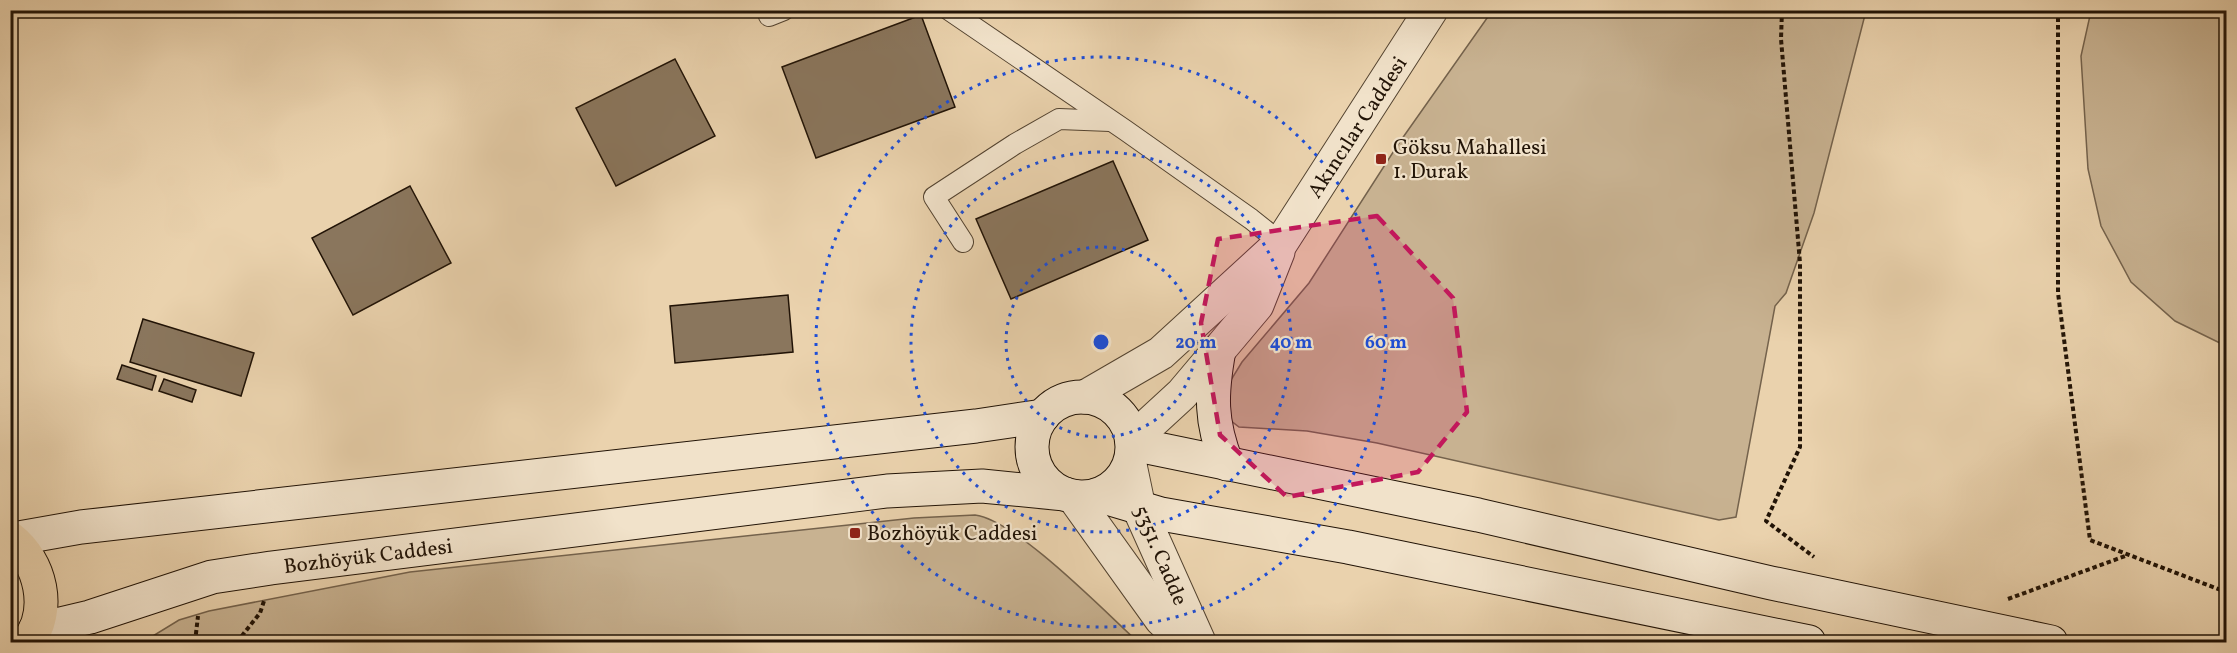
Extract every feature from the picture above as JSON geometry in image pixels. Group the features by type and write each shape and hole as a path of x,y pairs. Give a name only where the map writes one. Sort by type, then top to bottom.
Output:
{"main road":[{"name":"Akıncılar Caddesi","path":"1132,450 1257,305 1281,243 1431,10"},
{"name":"Akıncılar Caddesi","path":"1085,397 1161,353 1281,243"},
{"path":"1219,350 1212,389 1212,414 1227,464"},
{"path":"1078,495 1116,483 1132,450 1127,423 1116,410 1102,400 1085,397 1061,401 1043,416 1035,429 1032,445 1034,461 1041,475 1051,487 1078,495 1186,520 1222,524 1348,547 1809,642"},
{"path":"12,538 81,527 976,426 1043,416"},
{"path":"1132,450 1227,464 1478,515 1771,583 2051,642"},
{"name":"5351. Cadde","path":"1132,450 1139,508 1199,642"},
{"name":"Bozhöyük Caddesi","path":"32,636 196,581 271,568 888,491 982,486 1078,495"},
{"name":"5351. Cadde","path":"1078,495 1161,620 1185,642"},
{"path":"1164,566 1163,550 1170,532 1186,520"},
{"path":"12,538 30,560 39,585 42,609 32,636"}],"lane":[{"path":"949,10 1251,219 1281,243"},
{"path":"963,242 934,196 1059,119 1111,122"}],"path":[{"path":"1782,10 1781,39 1800,262 1800,447 1766,521 1820,562"},
{"path":"2058,10 2058,293 2090,540 2226,592"},
{"path":"1998,597 2010,599 2128,555"},
{"path":"237,642 260,613 267,591"},
{"path":"195,642 199,606"}],"highlighted area":[{"path":"1377,216 1453,298 1467,412 1418,472 1287,497 1220,435 1201,323 1218,239"}],"shaded area":[{"path":"1492,11 1866,11 1814,213 1786,293 1775,306 1736,517 1719,520 1377,443 1307,431 1239,427 1230,420 1223,393 1242,362 1309,283 1399,143"},
{"path":"2091,11 2226,11 2226,346 2175,321 2131,282 2101,226 2088,169 2081,56"},
{"path":"975,515 992,521 1036,549 1138,642 143,642 179,620 209,611 410,572 914,518"}],"building":[{"path":"921,15 955,107 816,158 782,67"},
{"path":"675,59 715,136 616,186 576,108"},
{"path":"1113,161 1148,240 1011,299 976,219"},
{"path":"410,186 451,263 353,315 312,238"},
{"path":"788,295 793,352 675,363 670,306"},
{"path":"143,319 254,353 241,396 130,362"},
{"path":"122,365 156,376 152,390 117,379"},
{"path":"164,379 196,390 192,402 159,391"}],"place":[{"name":"Göksu Mahallesi 1. Durak","path":"1381,159"},
{"name":"Bozhöyük Caddesi","path":"855,533"}]}
